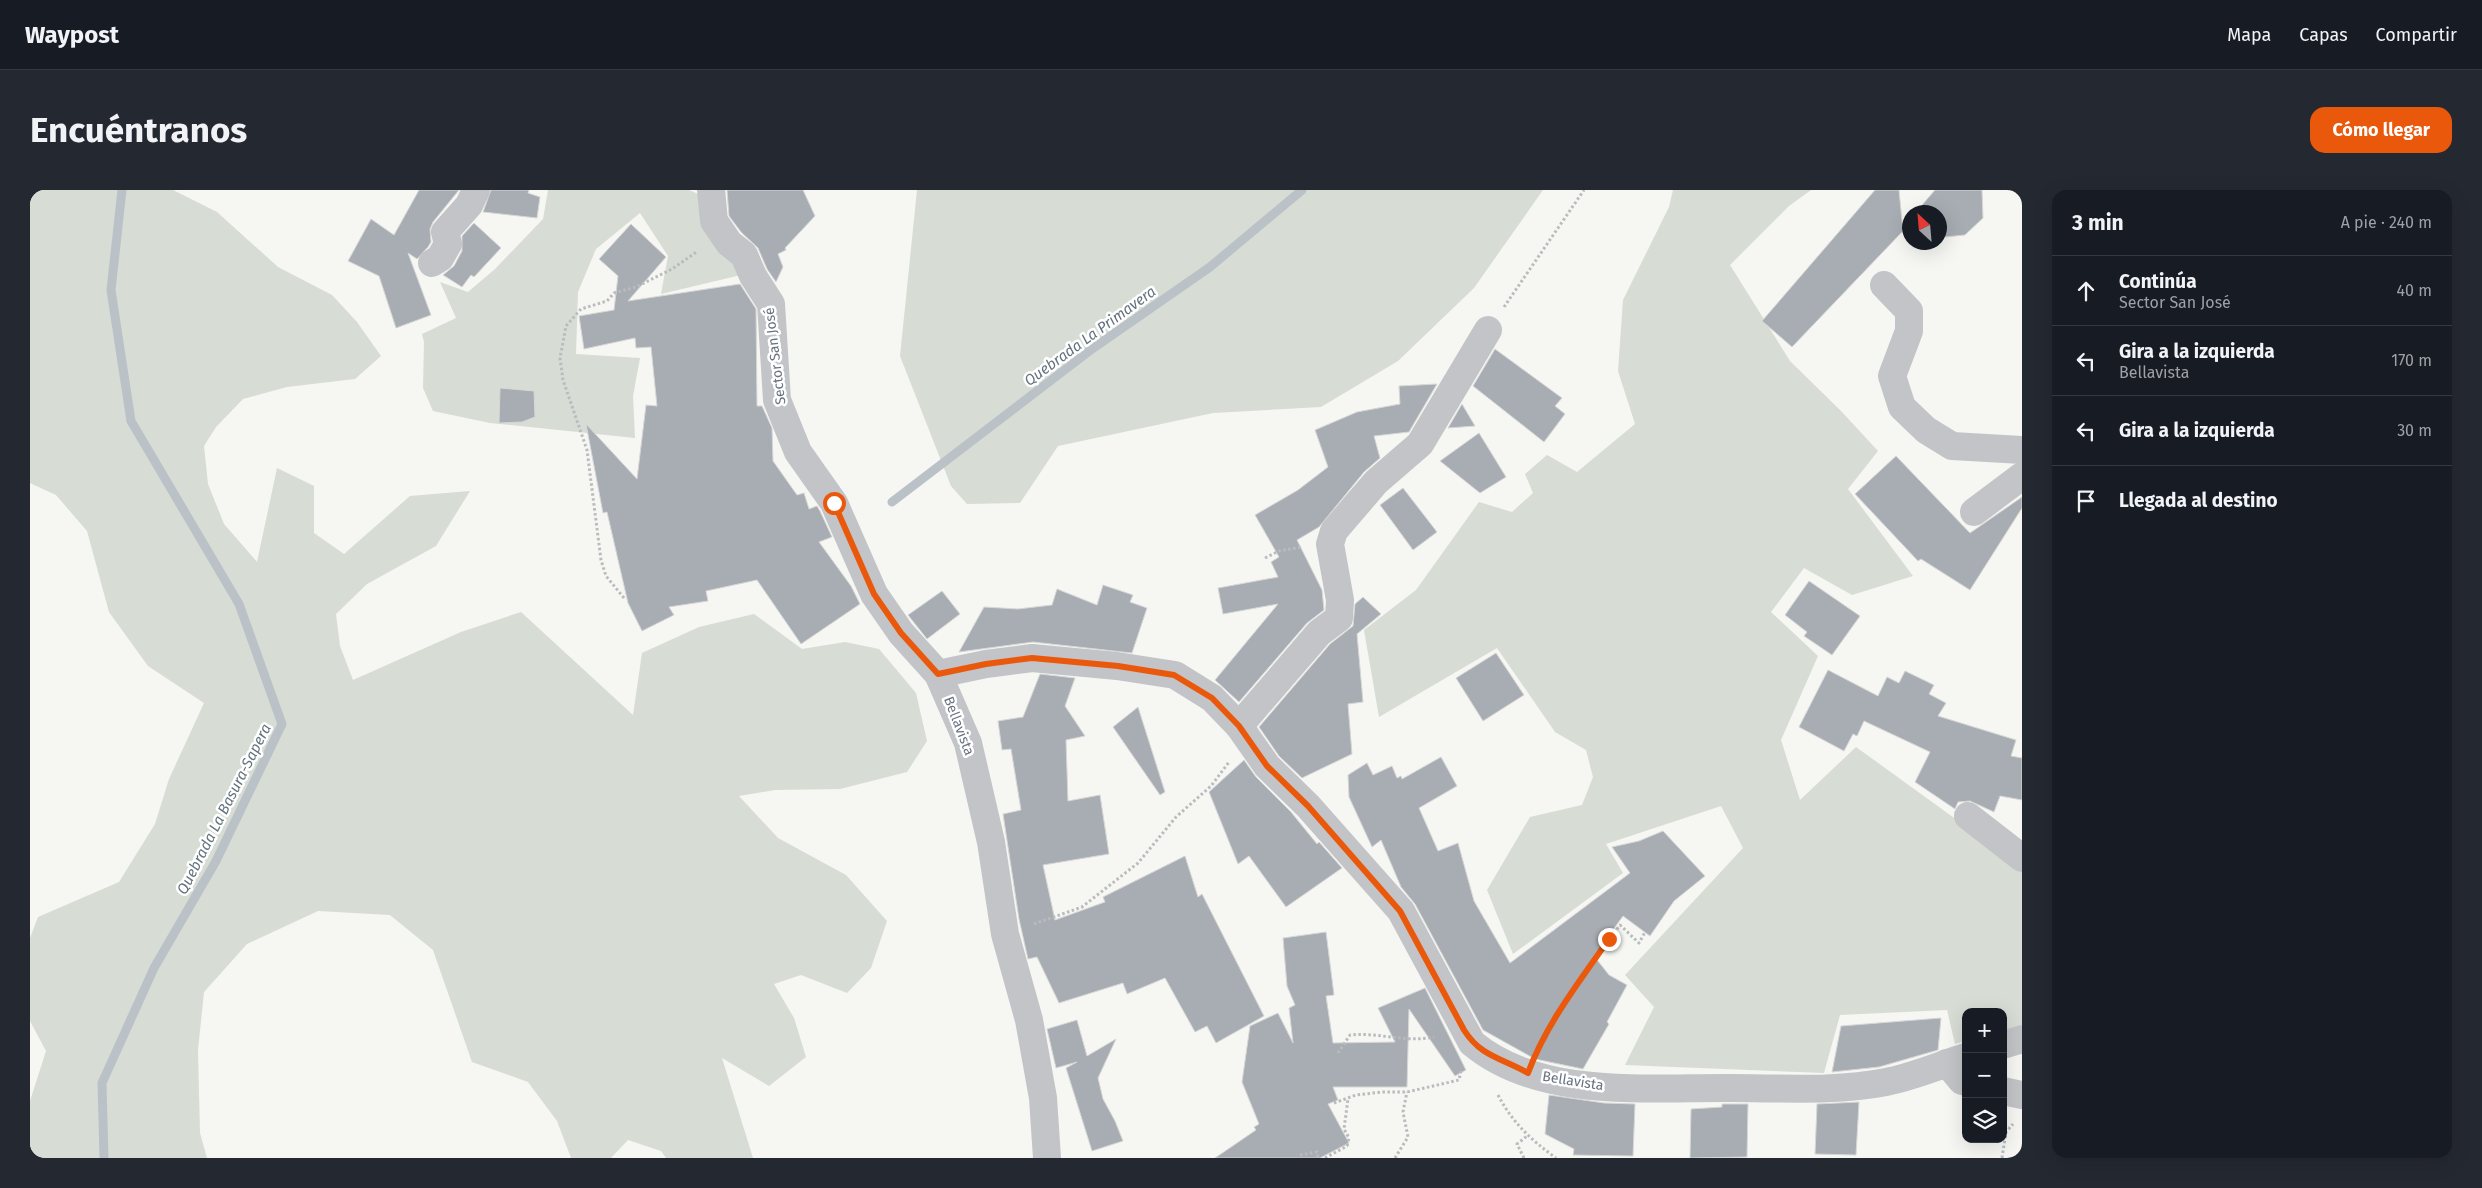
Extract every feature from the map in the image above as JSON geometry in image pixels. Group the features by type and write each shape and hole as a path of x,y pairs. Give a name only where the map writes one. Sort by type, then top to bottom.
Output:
{"street":[{"path":"432,263 440,258 448,244 445,232 469,205 476,190"},
{"name":"Sector San José","path":"712,190 714,221 729,243 744,256 753,276 771,304 777,400 798,452 834,503 874,594 901,633 938,674"},
{"path":"1884,285 1909,311 1909,330 1892,376 1902,407 1926,430 1952,446 2022,450"},
{"path":"1241,730 1319,633 1339,618 1340,600 1330,544 1334,531 1376,482 1420,444 1488,330"},
{"path":"1974,512 2022,476"},
{"path":"938,674 986,664 1032,658 1118,666 1174,675 1212,698 1241,730 1267,766 1308,806 1400,911 1473,1041"},
{"name":"Bellavista","path":"938,674 968,743 991,842 1005,934 1029,1020 1043,1098 1047,1158"},
{"path":"1968,816 2022,858"},
{"path":"2007,1044 2022,1040"},
{"name":"Bellavista","path":"1473,1041 1528,1073 1583,1086 1822,1089 1886,1082 1960,1068"},
{"path":"2007,1094 2020,1107"}],"path":[{"path":"1488,330 1584,190"},
{"path":"624,598 606,576 601,560 587,450 562,373 560,358 566,326 581,309 607,301 614,293 636,287 672,269 723,234"},
{"path":"1265,558 1293,547 1330,544"},
{"path":"1005,934 1082,907 1138,864 1176,817 1211,786 1223,772 1235,755 1241,730"},
{"path":"1528,1073 1535,1054 1566,999 1620,925 1639,942 1645,932"},
{"path":"1338,1053 1350,1035 1361,1034 1412,1040 1432,1038 1473,1041"},
{"path":"1334,1103 1356,1095 1407,1092 1459,1080 1465,1053 1473,1041"},
{"path":"1473,1041 1507,1112 1527,1136 1556,1158"},
{"path":"1395,1158 1408,1137 1403,1112 1407,1092"},
{"path":"1325,1158 1347,1146 1349,1138 1344,1129 1348,1098"},
{"path":"2002,1158 2006,1132 2020,1107"},
{"path":"1524,1158 1517,1144 1527,1136"},
{"path":"1300,1155 1317,1152 1318,1158"}],"shaded area":[{"path":"30,190 173,190 217,212 278,267 332,295 357,322 381,356 355,379 287,387 243,399 216,427 204,446 208,484 224,524 257,562 277,468 314,486 314,533 344,554 410,496 470,491 436,546 367,584 336,614 340,646 353,680 461,632 521,612 633,715 642,653 699,627 754,614 802,649 845,642 879,649 916,693 927,741 907,772 840,789 775,790 739,796 778,838 846,875 887,921 871,968 847,993 801,975 774,984 794,1018 806,1057 769,1086 722,1058 753,1158 666,1158 661,1151 628,1140 611,1158 571,1158 557,1121 528,1082 472,1062 433,950 390,915 318,911 247,944 204,992 198,1050 200,1133 207,1158 30,1158 30,1101 46,1051 30,1021 30,938 38,917 119,882 155,824 169,779 204,703 148,666 109,612 87,531 56,495 30,483"},
{"path":"548,190 689,190 698,194 702,224 741,275 661,294 668,256 640,213 596,249 578,292 576,354 640,358 633,396 635,438 490,423 433,411 423,388 424,342 422,334 456,318 440,282 468,292 495,269 543,219"},
{"path":"917,190 1543,190 1474,288 1398,361 1321,407 1213,413 1058,446 1020,503 967,504 951,486 900,356"},
{"path":"1673,190 1811,190 1789,206 1730,265 1790,361 1841,411 1878,451 1848,489 1913,576 1852,595 1804,568 1771,612 1818,656 1781,740 1800,800 1856,747 2022,867 2022,1025 2007,1030 2007,1008 1962,1008 1962,1042 1955,1044 1947,1010 1840,1015 1824,1073 1625,1065 1654,1007 1625,975 1743,848 1721,806 1606,844 1623,873 1513,954 1487,890 1530,817 1582,805 1593,777 1586,750 1555,732 1497,648 1379,717 1364,630 1416,590 1479,502 1512,512 1533,493 1525,474 1547,455 1577,472 1635,424 1618,371 1623,300 1669,207"}],"building":[{"path":"419,190 459,190 433,222 430,229 431,242 428,247 417,259 408,253 431,315 396,328 379,276 348,261 371,219 394,235"},
{"path":"491,190 529,190 528,193 540,197 537,218 483,212"},
{"path":"727,190 803,190 815,216 785,248 786,250 778,254 783,267 776,282 767,269 758,248 741,232 729,216"},
{"path":"1875,190 1899,190 1902,232 1792,347 1762,321"},
{"path":"1935,190 1982,190 1983,218 1965,235 1947,237 1947,205 1922,205"},
{"path":"474,223 501,248 474,277 471,275 462,287 443,275 454,266 462,251 462,236"},
{"path":"631,224 666,257 628,301 740,284 756,309 757,406 762,406 772,428 773,461 797,495 804,493 809,509 817,506 832,537 819,542 851,586 860,604 801,644 757,580 706,591 708,601 669,607 674,615 642,631 628,603 607,512 603,513 586,424 637,479 646,405 657,406 651,347 636,348 635,338 584,349 579,316 614,310 618,276 599,259"},
{"path":"1495,349 1562,398 1555,406 1565,414 1544,442 1473,386"},
{"path":"1437,384 1409,432 1374,436 1380,458 1364,472 1319,527 1297,540 1322,590 1324,610 1307,623 1239,702 1215,680 1278,604 1223,614 1218,588 1278,577 1271,562 1279,557 1255,515 1298,490 1328,467 1315,430 1357,412 1400,404 1399,386"},
{"path":"500,388 534,391 535,417 522,422 499,423"},
{"path":"1462,404 1475,426 1448,428"},
{"path":"1479,433 1506,477 1480,493 1440,461"},
{"path":"1896,456 1970,533 2022,497 2022,508 1970,590 1921,559 1918,561 1855,494"},
{"path":"1403,488 1437,532 1413,550 1380,505"},
{"path":"1809,581 1860,616 1832,655 1804,636 1807,632 1785,615"},
{"path":"1103,585 1133,595 1130,602 1147,608 1132,653 1033,642 959,652 984,607 1018,609 1052,605 1057,589 1097,605"},
{"path":"942,591 960,614 927,639 908,615"},
{"path":"1363,597 1381,614 1357,634 1363,702 1348,704 1352,754 1302,778 1279,756 1259,727 1330,644 1353,626 1355,604"},
{"path":"1496,653 1524,695 1483,721 1456,678"},
{"path":"1828,670 1878,696 1887,677 1899,683 1905,671 1934,685 1929,694 1946,703 1938,716 2016,740 2011,756 2022,758 2022,800 2000,796 1994,812 1970,801 1958,802 1955,809 1915,782 1930,752 1864,721 1857,736 1853,734 1844,751 1799,727"},
{"path":"1040,674 1075,678 1065,706 1085,736 1066,740 1068,801 1100,795 1109,854 1043,865 1055,920 1105,902 1103,897 1185,856 1198,897 1202,894 1264,1016 1216,1043 1207,1026 1195,1032 1165,978 1127,994 1123,983 1059,1003 1037,957 1028,959 1019,919 1003,814 1021,810 1011,749 1002,750 998,721 1023,717"},
{"path":"1138,707 1165,792 1160,795 1113,727"},
{"path":"1441,757 1457,786 1419,808 1438,851 1458,843 1474,901 1510,963 1630,873 1612,847 1639,841 1663,831 1705,876 1674,901 1650,936 1623,916 1594,956 1609,975 1627,985 1607,1022 1609,1024 1583,1069 1535,1059 1483,1030 1415,904 1401,887 1381,840 1372,847 1349,797 1348,775 1367,763 1373,775 1392,766 1397,778 1401,776 1402,779"},
{"path":"1244,760 1256,777 1291,812 1317,844 1319,842 1342,868 1286,907 1249,856 1238,864 1209,792"},
{"path":"1326,932 1334,995 1326,996 1333,1043 1395,1042 1378,1008 1425,988 1466,1070 1455,1076 1409,1009 1407,1087 1333,1087 1338,1100 1328,1104 1349,1143 1320,1158 1215,1158 1256,1130 1254,1127 1259,1124 1242,1082 1250,1026 1278,1013 1293,1043 1289,1008 1295,1005 1287,986 1283,938"},
{"path":"1941,1018 1938,1050 1879,1067 1832,1072 1841,1026"},
{"path":"1077,1020 1087,1056 1116,1039 1098,1078 1103,1099 1123,1141 1092,1151 1066,1068 1077,1062 1056,1068 1047,1029"},
{"path":"1549,1095 1604,1103 1635,1104 1633,1156 1573,1155 1574,1149 1545,1134"},
{"path":"1859,1102 1856,1155 1815,1154 1817,1104"},
{"path":"1722,1104 1748,1104 1747,1157 1690,1158 1691,1109 1722,1107"}],"waterway":[{"name":"Quebrada La Basura-Sapera","path":"104,1158 102,1083 154,968 216,861 282,724 239,604 131,421 111,290 122,190"},
{"name":"Quebrada La Primavera","path":"892,502 1092,349 1210,267 1302,190"}],"route":[{"path":"834,503 874,594 901,633 938,674 986,664 1032,658 1118,666 1174,675 1212,698 1239,726 1267,766 1308,806 1400,911 1464,1030 1472,1043 1485,1054 1528,1073 1535,1054 1566,999 1569,998 1573,988 1609,939"}]}
